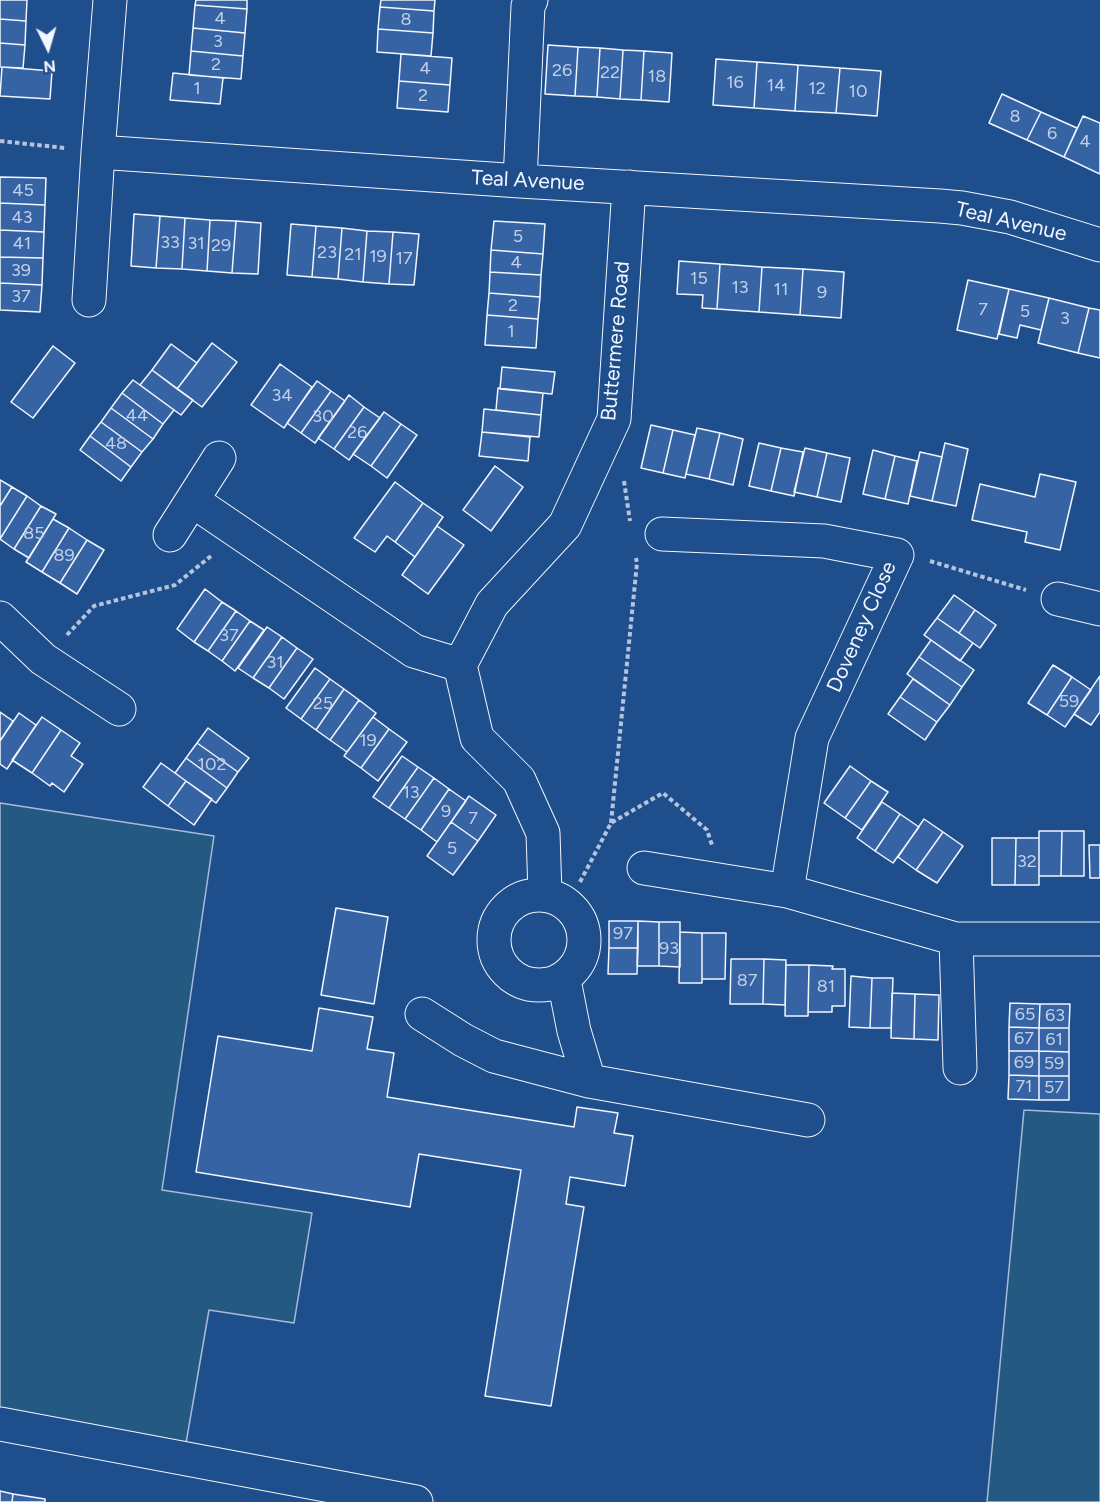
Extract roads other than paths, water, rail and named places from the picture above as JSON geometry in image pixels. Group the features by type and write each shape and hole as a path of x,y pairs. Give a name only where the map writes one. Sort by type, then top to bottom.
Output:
{"street":[{"path":"89,300 110,0"},
{"path":"520,181 528,6 531,0"},
{"name":"Teal Avenue","path":"98,152 962,208 1010,217 1100,245"},
{"name":"Buttermere Road","path":"460,665 492,604 565,525 614,419 629,187"},
{"path":"170,535 219,458"},
{"path":"193,501 414,651 460,665 477,738 519,780 543,833 545,894"},
{"name":"Doveney Close","path":"647,532 824,541 897,555 812,738 787,891"},
{"path":"1058,599 1100,609"},
{"path":"0,618 43,659 119,709"},
{"path":"644,868 787,891 956,939 1100,939"},
{"path":"545,894 568,903 584,928 583,957 564,980 536,987 508,975 493,951 496,921 516,900 545,894"},
{"path":"956,939 960,1068"},
{"path":"564,980 573,1031 589,1081"},
{"path":"422,1014 462,1040 494,1056 589,1081 808,1120"},
{"path":"0,1424 416,1502"}]}
